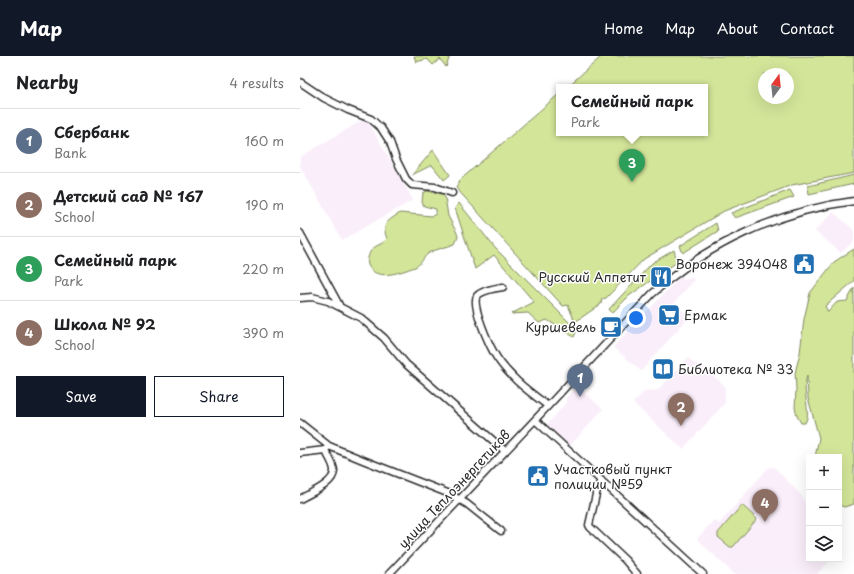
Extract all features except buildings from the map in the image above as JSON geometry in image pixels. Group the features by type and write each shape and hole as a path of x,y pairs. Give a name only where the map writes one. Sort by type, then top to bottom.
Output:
{"street":[{"path":"300,82 324,98 371,119 382,128 390,142 396,159 406,179 412,185 435,187 452,193"},
{"name":"улица Теплоэнергетиков","path":"389,574 504,451 536,420 652,294 666,282 713,250 760,226 779,218 824,206 854,201"},
{"path":"300,233 302,243 339,305"},
{"path":"503,287 483,292 478,295 476,300 478,315 494,352 502,366 513,378 548,406"},
{"path":"300,298 312,297 328,301 339,305 361,318 384,338 406,364 504,451"},
{"path":"536,420 702,574"},
{"path":"300,424 327,448 363,460 460,499 501,531"},
{"path":"300,453 327,448"},
{"path":"300,499 324,486 331,479 334,470 327,448"},
{"path":"601,480 597,490 589,525 625,560 637,574"}],"shaded area":[{"path":"366,118 413,200 342,240 300,166 300,157"},
{"path":"833,212 854,230 854,241 841,253 815,231"},
{"path":"681,276 685,280 691,277 694,280 674,303 689,317 641,371 613,347"},
{"path":"688,358 695,364 701,365 725,386 725,403 683,449 633,403 645,391 658,390"},
{"path":"577,386 603,409 569,447 546,426 566,403 566,398"},
{"path":"774,467 801,495 806,504 806,562 828,562 817,574 734,574 697,539 714,520 719,524 768,468"}],"green space":[{"path":"414,56 450,56 446,67 440,59 433,65 427,59 416,62"},
{"path":"602,56 854,56 854,173 792,185 724,211 644,259 606,298 602,299 601,304 575,322 568,305 563,306 456,188 460,180 556,97 556,136 708,136 708,84 570,84"},
{"path":"433,150 450,175 444,180 432,165 412,175"},
{"path":"854,175 854,184 809,194 808,186"},
{"path":"790,190 794,197 735,218 731,213"},
{"path":"427,191 442,194 445,197 448,216 458,237 455,244 429,253 417,266 404,271 384,275 373,271 369,267 367,261 370,252 387,239 385,234 385,226 389,221 400,213 432,216 436,214 436,209 424,206 422,202 423,193"},
{"path":"459,203 495,248 577,330 574,337 547,320 539,323 528,313 511,314 534,302 494,255 475,269 455,208"},
{"path":"716,223 718,231 683,253 680,246"},
{"path":"854,249 854,281 825,306 828,312 837,302 847,301 854,288 854,504 844,507 842,506 842,454 816,454 819,438 808,398 807,376 805,388 807,419 805,423 801,423 795,408 795,373 800,353 804,319 810,293 834,262"},
{"path":"674,250 677,262 629,296 612,313 609,309 652,263"},
{"path":"742,505 757,519 733,547 730,547 718,537 718,533"}],"place":[{"name":"Семейный парк","path":"632,182"},
{"name":"Воронеж 394048","path":"804,264"},
{"name":"Русский Аппетит","path":"661,277"},
{"name":"Ермак","path":"669,315"},
{"name":"Куршевель","path":"611,327"},
{"name":"Библиотека № 33","path":"663,369"},
{"name":"Сбербанк","path":"580,397"},
{"name":"Детский сад № 167","path":"681,426"},
{"name":"Участковый пункт полиции №59","path":"538,476"},
{"name":"Школа № 92","path":"765,522"}]}
